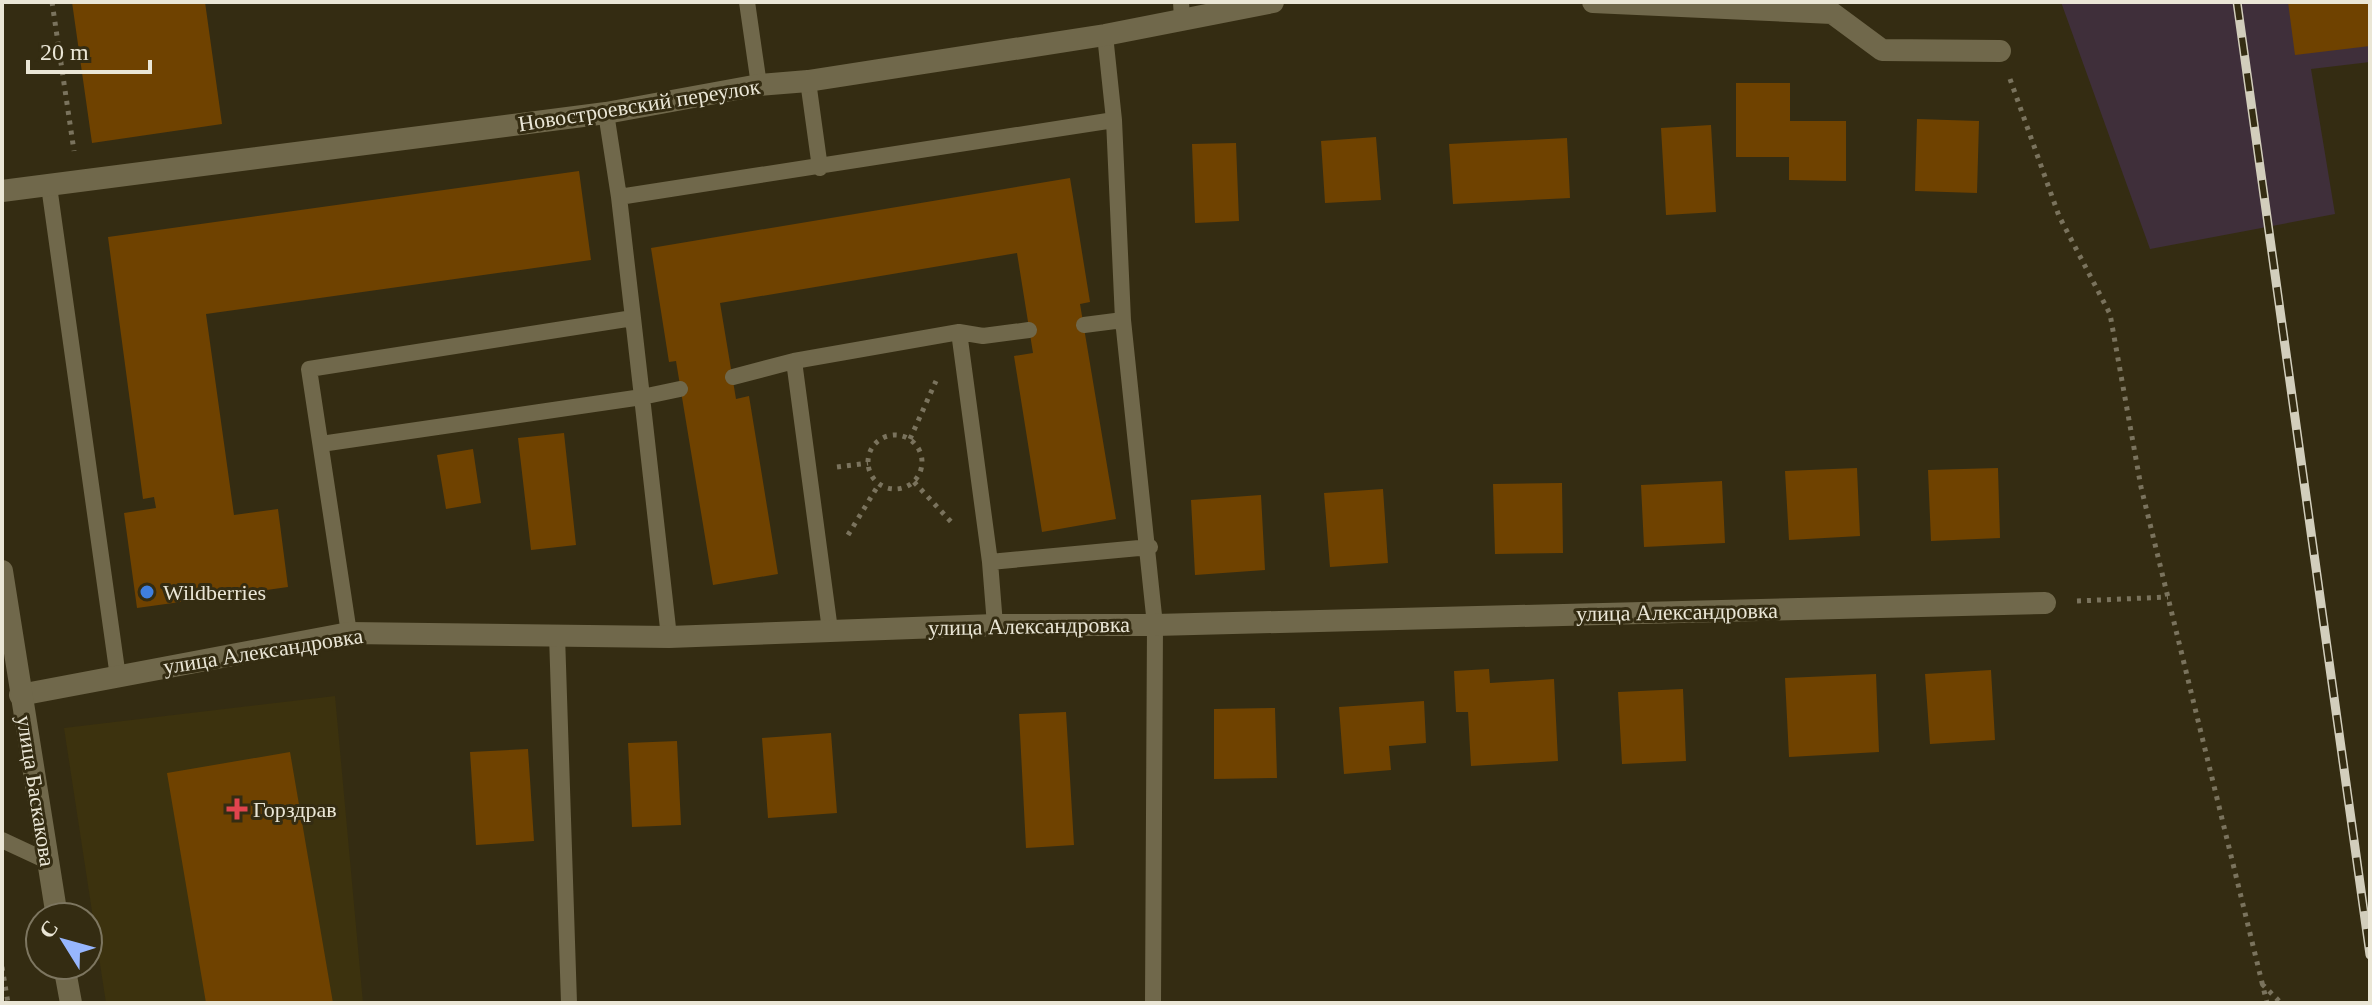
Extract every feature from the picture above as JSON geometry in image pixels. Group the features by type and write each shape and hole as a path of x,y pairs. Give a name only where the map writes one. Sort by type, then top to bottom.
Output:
{"street":[{"name":"Новостроевский переулок","path":"2,191 606,113 759,85 808,81 1105,35 1182,11 1273,2"},
{"path":"1593,2 1832,13 1882,50 2000,51"},
{"name":"улица Баскакова","path":"3,584 54,901"},
{"name":"улица Александровка","path":"20,695 349,633 669,637 995,625 1155,625 2045,603"},
{"path":"67,981 71,1003"}],"lane":[{"path":"747,2 759,85"},
{"path":"1105,35 1114,120 1123,320 1150,547 1155,625 1153,1003"},
{"path":"808,81 820,168"},
{"path":"606,113 619,197 669,637"},
{"path":"619,197 1114,120"},
{"path":"49,186 118,677"},
{"path":"349,633 309,369 633,318"},
{"path":"1084,325 1123,320"},
{"path":"733,377 794,361 959,332 983,336 1029,330"},
{"path":"959,332 990,562 995,625"},
{"path":"794,361 830,630"},
{"path":"321,444 680,389"},
{"path":"990,562 1150,547"},
{"path":"557,635 569,1003"},
{"path":"2,840 47,861"}],"path":[{"path":"52,2 77,180"},
{"path":"2000,51 2059,216 2110,314 2141,487 2267,1003"},
{"path":"899,434 910,439 923,460 914,482 890,489 879,484 868,463 876,441 899,434"},
{"path":"823,577 879,484"},
{"path":"2045,603 2168,597"},
{"path":"2,967 8,1003"},
{"path":"2262,983 2281,1003"}],"shaded area":[{"path":"2061,2 2370,2 2370,62 2311,69 2335,214 2150,249"},
{"path":"335,696 363,1003 106,1003 103,981 104,901 90,901 64,728"}],"building":[{"path":"72,2 205,2 222,124 92,143"},
{"path":"2288,2 2370,2 2370,46 2295,55"},
{"path":"1736,83 1790,83 1790,121 1846,121 1846,181 1789,180 1789,157 1736,157"},
{"path":"1917,119 1979,121 1977,193 1915,191"},
{"path":"1711,125 1716,212 1666,215 1661,128"},
{"path":"1376,137 1381,200 1325,203 1321,141"},
{"path":"1567,138 1570,198 1453,204 1449,144"},
{"path":"1236,143 1239,221 1195,223 1192,144"},
{"path":"579,171 591,260 206,314 234,515 278,509 288,587 137,608 124,513 156,508 154,497 143,499 108,237"},
{"path":"1070,178 1090,302 1080,304 1116,519 1042,532 1014,356 1033,353 1017,253 720,303 736,399 749,396 778,574 713,585 676,361 669,362 651,248"},
{"path":"564,433 576,545 531,550 518,438"},
{"path":"473,449 481,503 446,509 437,455"},
{"path":"1857,468 1860,536 1789,540 1785,471"},
{"path":"1998,468 2000,538 1931,541 1928,470"},
{"path":"1722,481 1725,543 1644,547 1641,485"},
{"path":"1562,483 1563,553 1495,554 1493,484"},
{"path":"1383,489 1388,563 1330,567 1324,493"},
{"path":"1261,495 1265,570 1195,575 1191,500"},
{"path":"1489,669 1490,683 1554,679 1558,761 1471,766 1468,712 1456,712 1454,671"},
{"path":"1991,670 1995,740 1930,744 1925,674"},
{"path":"1876,674 1879,752 1789,757 1785,678"},
{"path":"1683,689 1686,761 1622,764 1618,692"},
{"path":"1424,701 1426,743 1389,746 1391,770 1344,774 1339,707"},
{"path":"1275,708 1277,778 1214,779 1214,709"},
{"path":"1066,712 1074,845 1026,848 1019,714"},
{"path":"831,733 837,813 768,818 762,738"},
{"path":"677,741 681,825 632,827 628,743"},
{"path":"528,749 534,841 476,845 470,752"},
{"path":"290,752 333,1003 206,1003 167,773"}],"railway":[{"path":"2237,2 2370,955"}],"place":[{"name":"Wildberries","path":"147,592"},
{"name":"Горздрав","path":"237,809"}]}
